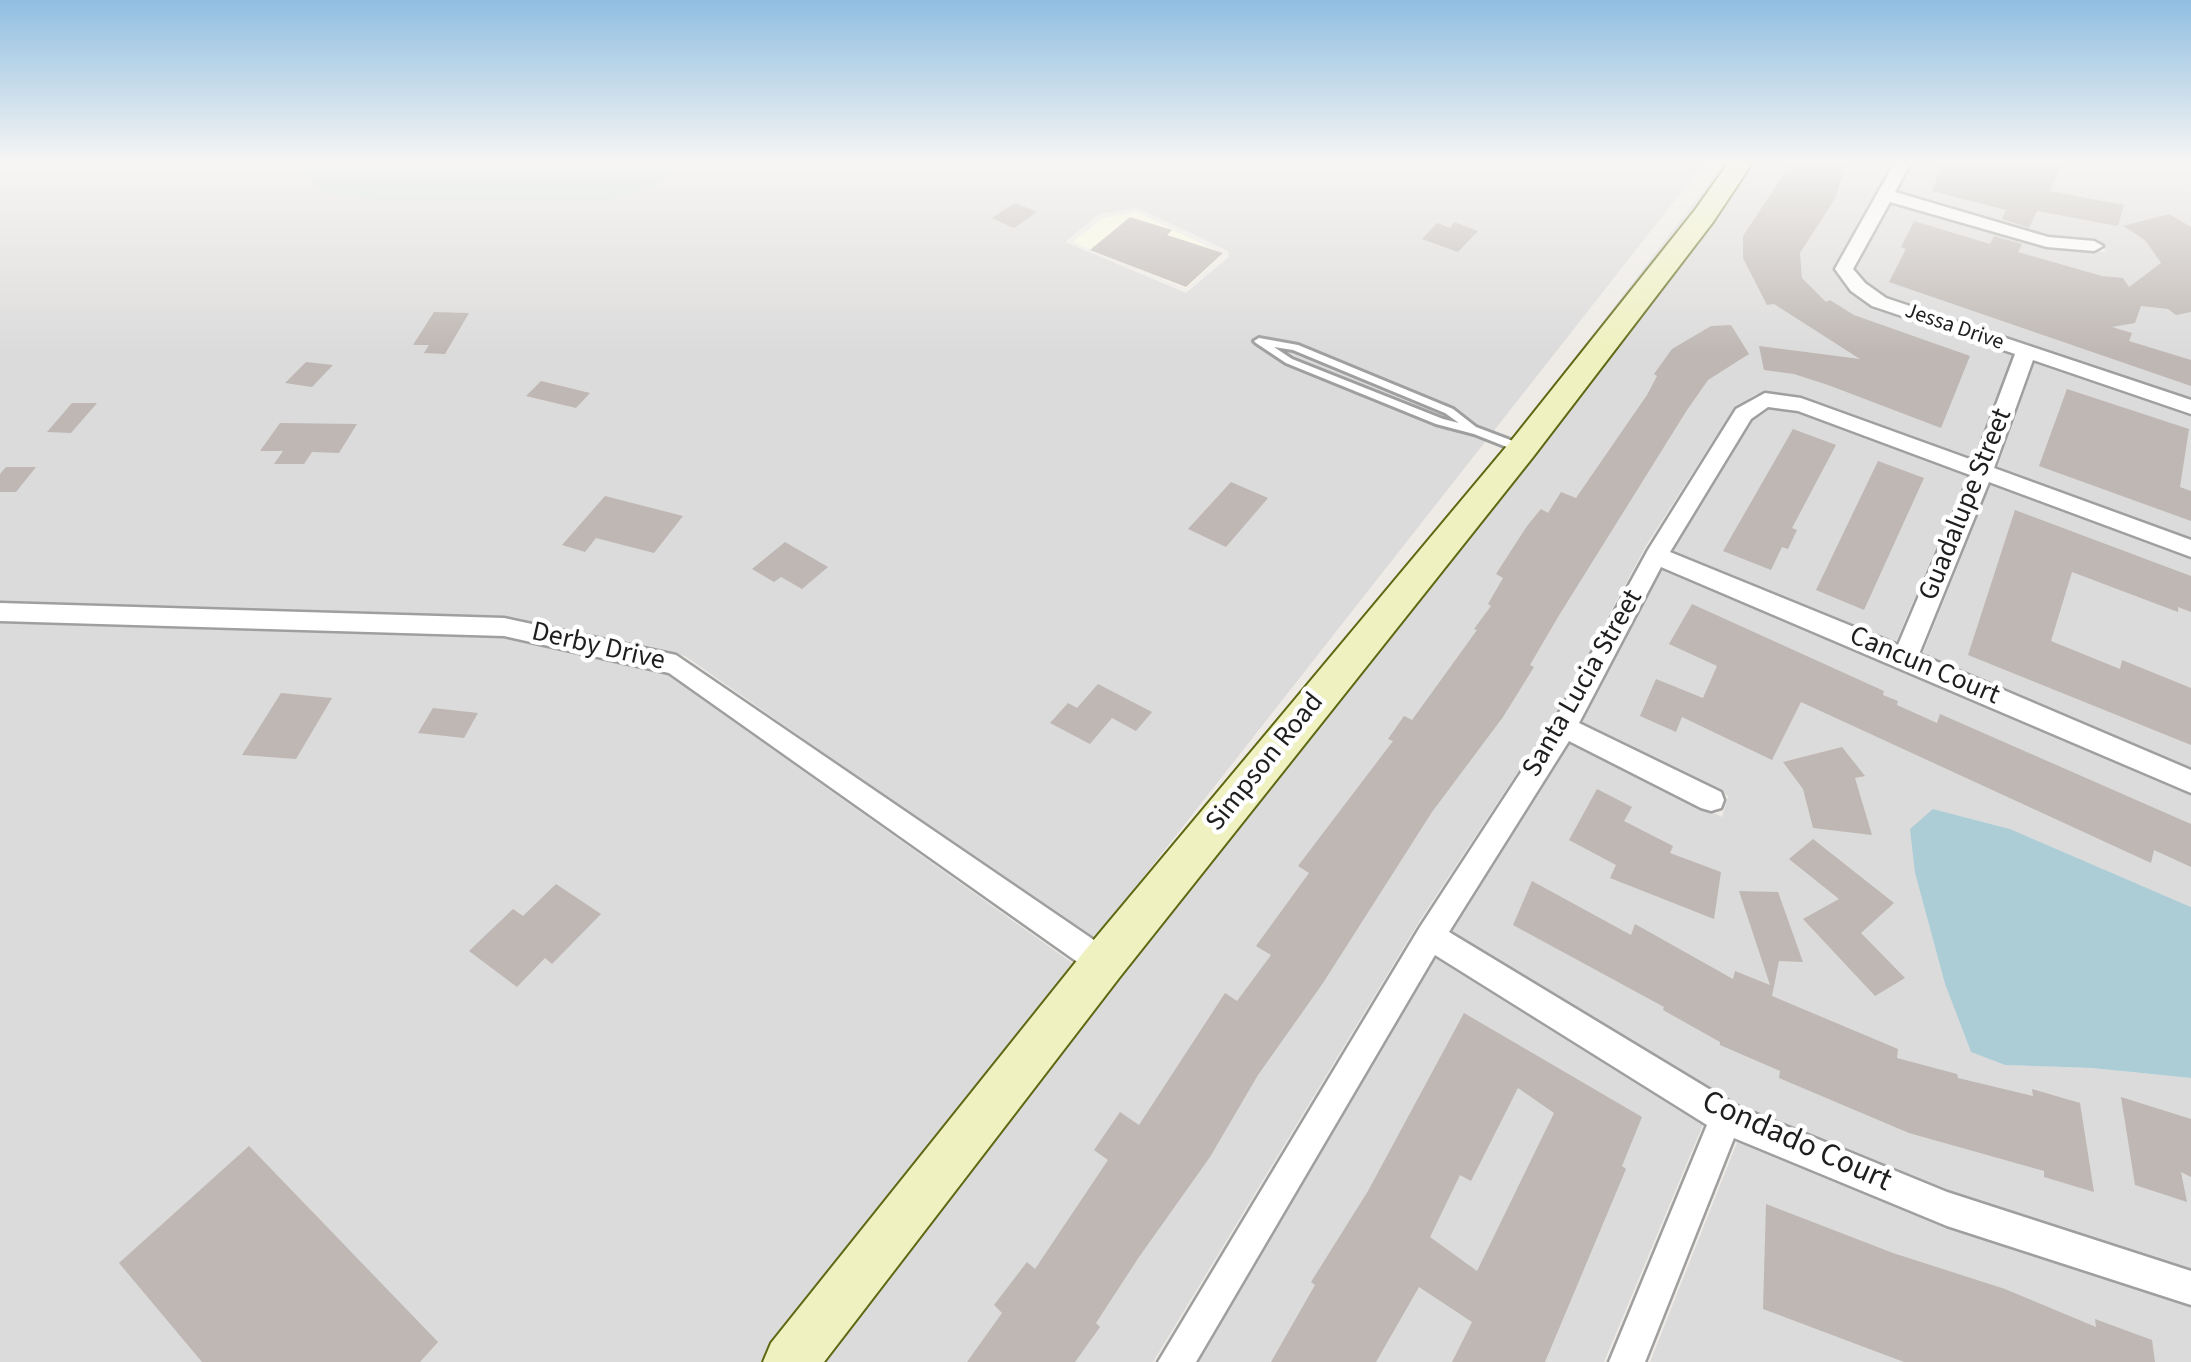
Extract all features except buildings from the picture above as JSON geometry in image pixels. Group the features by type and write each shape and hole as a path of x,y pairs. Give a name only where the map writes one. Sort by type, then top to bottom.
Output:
{"main road":[{"name":"Simpson Road","path":"790,1362 1103,964 1522,449 1697,226"}],"street":[{"name":"Jessa Drive","path":"1868,226 1844,269 1858,287 1879,302 2191,407"},
{"path":"1992,226 2047,242 2094,246"},
{"name":"Guadalupe Street","path":"1905,658 1983,470 2026,352"},
{"name":"Santa Lucia Street","path":"1176,1362 1430,936 1564,726 1656,556 1743,414 1765,400 1801,405 2191,549"},
{"name":"Cancun Court","path":"1656,556 2191,782"},
{"name":"Derby Drive","path":"0,612 504,626 676,666 1103,964"},
{"path":"1564,726 1712,800"},
{"name":"Condado Court","path":"1430,936 1726,1118 1947,1208 2191,1288"},
{"path":"1627,1362 1726,1118"}],"lane":[{"path":"1477,431 1448,411 1294,346 1260,341 1289,362 1440,422 1477,431 1522,449"}],"shaded area":[{"path":"0,226 1085,226 1065,242 1186,293 1229,257 1228,251 1175,226 1655,226 1093,941 685,656 510,617 0,601"},
{"path":"1094,226 1164,226 1223,254 1186,288 1073,242"},
{"path":"1676,226 1859,226 1836,269 1877,307 2013,354 1974,460 1799,398 1756,394 1734,408 1647,544 1552,720 1422,917 1153,1362 807,1362"},
{"path":"1879,226 1975,226 2047,247 2106,252 2099,242 2046,237 2007,226 2191,226 2191,401 1883,298 1866,286 1855,271"},
{"path":"2035,361 2191,413 2191,541 1997,468"},
{"path":"1771,407 1801,412 1968,472 1895,644 1672,553 1752,420"},
{"path":"1992,481 2191,557 2191,772 1922,655"},
{"path":"1663,568 1903,666 2191,793 2191,907 2010,829 1933,809 1915,873 1945,984 1971,1052 2005,1065 2092,1068 2191,1078 2191,1269 1945,1190 1730,1103 1450,933 1571,742 1722,817 1728,796 1582,723"},
{"path":"0,622 498,637 668,675 1075,965 762,1362 0,1362"},
{"path":"1436,956 1704,1122 1604,1362 1198,1362"},
{"path":"1738,1140 1950,1228 2191,1307 2191,1362 1650,1362"}],"water":[{"path":"1933,809 2010,829 2191,907 2191,1078 2092,1068 2005,1065 1971,1052 1945,984 1915,873 1910,829"}]}
